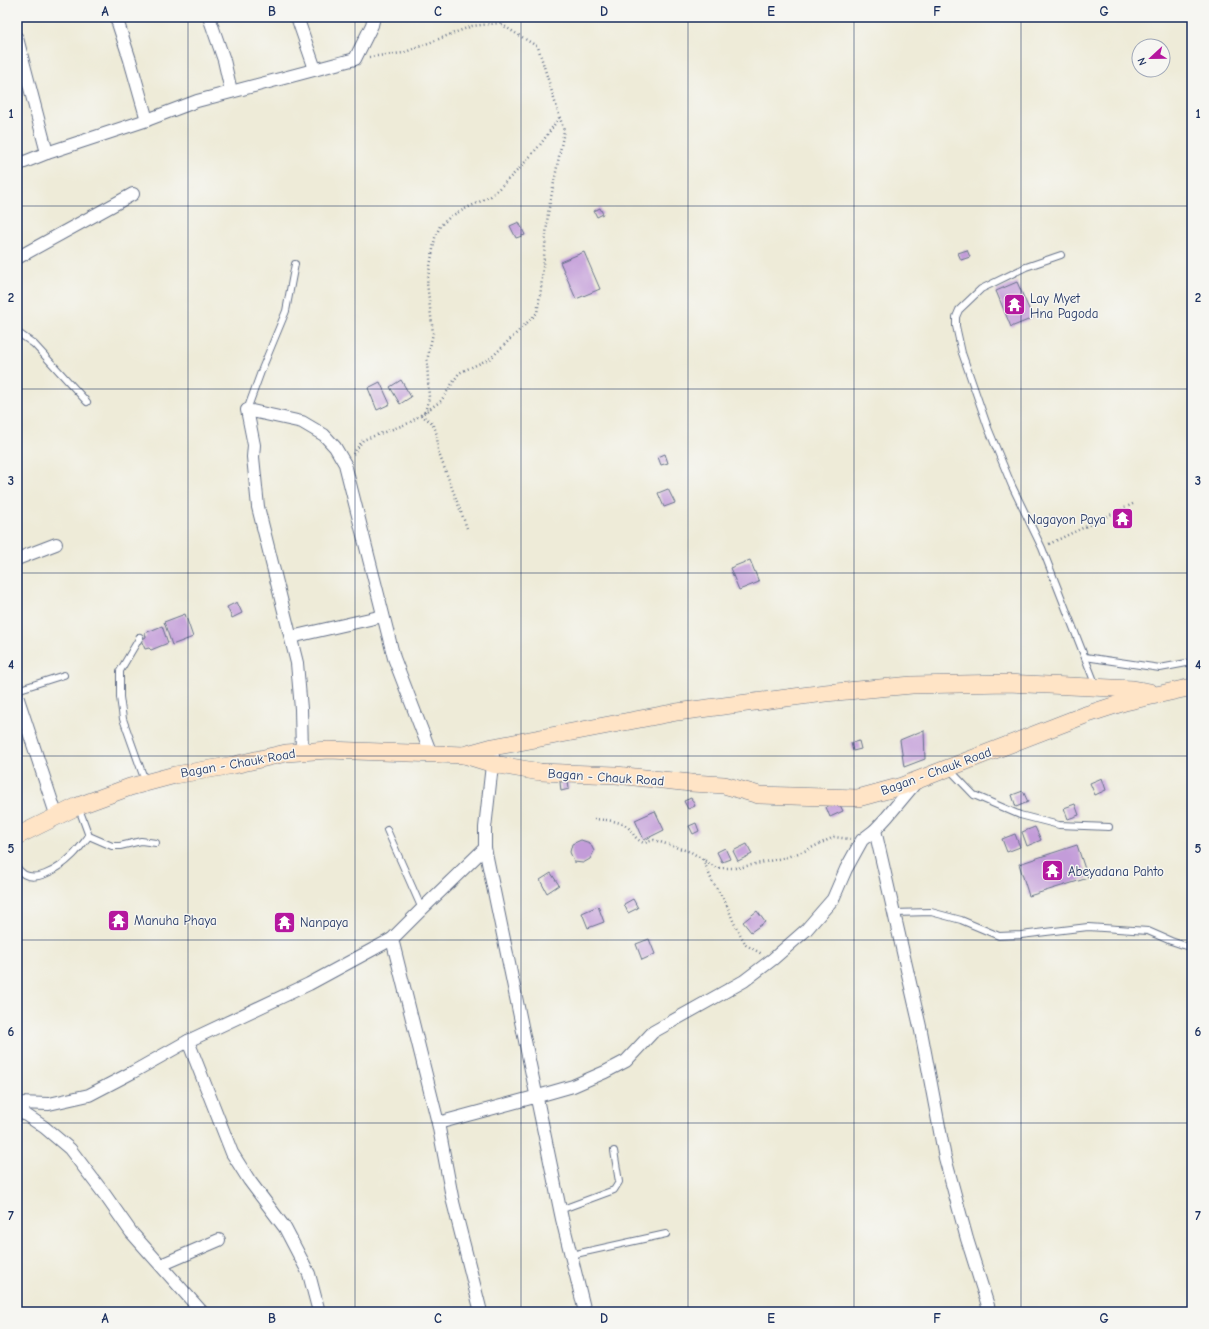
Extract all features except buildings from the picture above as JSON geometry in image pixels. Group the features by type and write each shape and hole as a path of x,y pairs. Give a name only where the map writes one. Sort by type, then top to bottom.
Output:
{"main road":[{"name":"Bagan - Chauk Road","path":"17,836 78,806 130,787 175,775 234,765 286,753 328,750 493,755 677,712 825,693 912,686 1000,683 1133,689 1160,694"},
{"name":"Bagan - Chauk Road","path":"493,755 540,772 616,775 724,785 759,795 858,798 918,780 1085,715 1125,702 1192,687"}],"street":[{"path":"116,17 147,120"},
{"path":"209,17 224,60 231,91"},
{"path":"297,17 315,69"},
{"path":"17,165 47,153 147,120 197,101 355,59 372,25 374,17"},
{"path":"17,38 47,153"},
{"path":"17,258 133,194"},
{"path":"302,752 298,671 291,637 258,507 253,457 254,445 247,410 302,422 324,435 335,447 345,464 394,658 431,754"},
{"path":"17,559 56,544"},
{"path":"291,637 384,616"},
{"path":"17,696 57,817"},
{"path":"493,755 485,828 485,848 538,1096 560,1210 585,1312"},
{"path":"438,1123 573,1086 605,1072 626,1061 653,1032 744,981 773,959 806,930 832,899 862,840 875,830 918,780"},
{"path":"875,830 921,1031 946,1158 967,1240 990,1312"},
{"path":"17,1103 49,1104 89,1095 188,1041 309,984 392,939 485,848"},
{"path":"392,939 438,1123 453,1202 481,1312"},
{"path":"188,1041 232,1153 249,1180 285,1228 309,1274 319,1312"},
{"path":"17,1109 44,1126 70,1150 105,1195 131,1232 202,1312"},
{"path":"161,1265 219,1240"}],"lane":[{"path":"1061,255 1026,266 981,289 959,310 956,317 956,326 962,353 988,428 1012,486 1042,548 1097,687"},
{"path":"247,410 286,311 295,264"},
{"path":"17,332 34,344 87,402"},
{"path":"140,637 120,671 120,697 123,719 146,783"},
{"path":"1085,657 1160,668 1192,662"},
{"path":"17,690 64,675"},
{"path":"948,768 974,795 1020,815 1059,825 1109,827"},
{"path":"78,806 89,836 112,846 120,846 141,841 156,843"},
{"path":"387,830 422,909"},
{"path":"17,867 20,873 26,876 35,877 53,870 72,856 89,836"},
{"path":"894,913 931,912 961,920 999,936 1021,935 1088,927 1148,931 1192,948"},
{"path":"560,1210 614,1190 619,1182 614,1151"},
{"path":"571,1255 666,1234"}],"path":[{"path":"355,59 403,53 472,26 499,23 520,17"},
{"path":"345,464 363,440 409,423 441,400 459,373 491,358 537,313 542,289 548,213 564,131 538,47 499,23"},
{"path":"425,412 430,398 427,361 432,333 427,283 435,238 440,226 451,216 491,196 540,145 560,117"},
{"path":"421,415 431,422 435,430 437,435 438,451 467,528"},
{"path":"1042,548 1135,503"},
{"path":"594,819 612,820 627,826 636,840 644,843 654,840 691,852 717,868 738,868 787,857 807,850 834,837 862,840"},
{"path":"702,859 712,881 726,903 734,923 746,945 773,959"}],"place":[{"name":"Lay Myet Hna Pagoda","path":"1014,305"},
{"name":"Nagayon Paya","path":"1122,519"},
{"name":"Abeyadana Pahto","path":"1053,871"},
{"name":"Manuha Phaya","path":"119,920"},
{"name":"Nanpaya","path":"284,922"}]}
